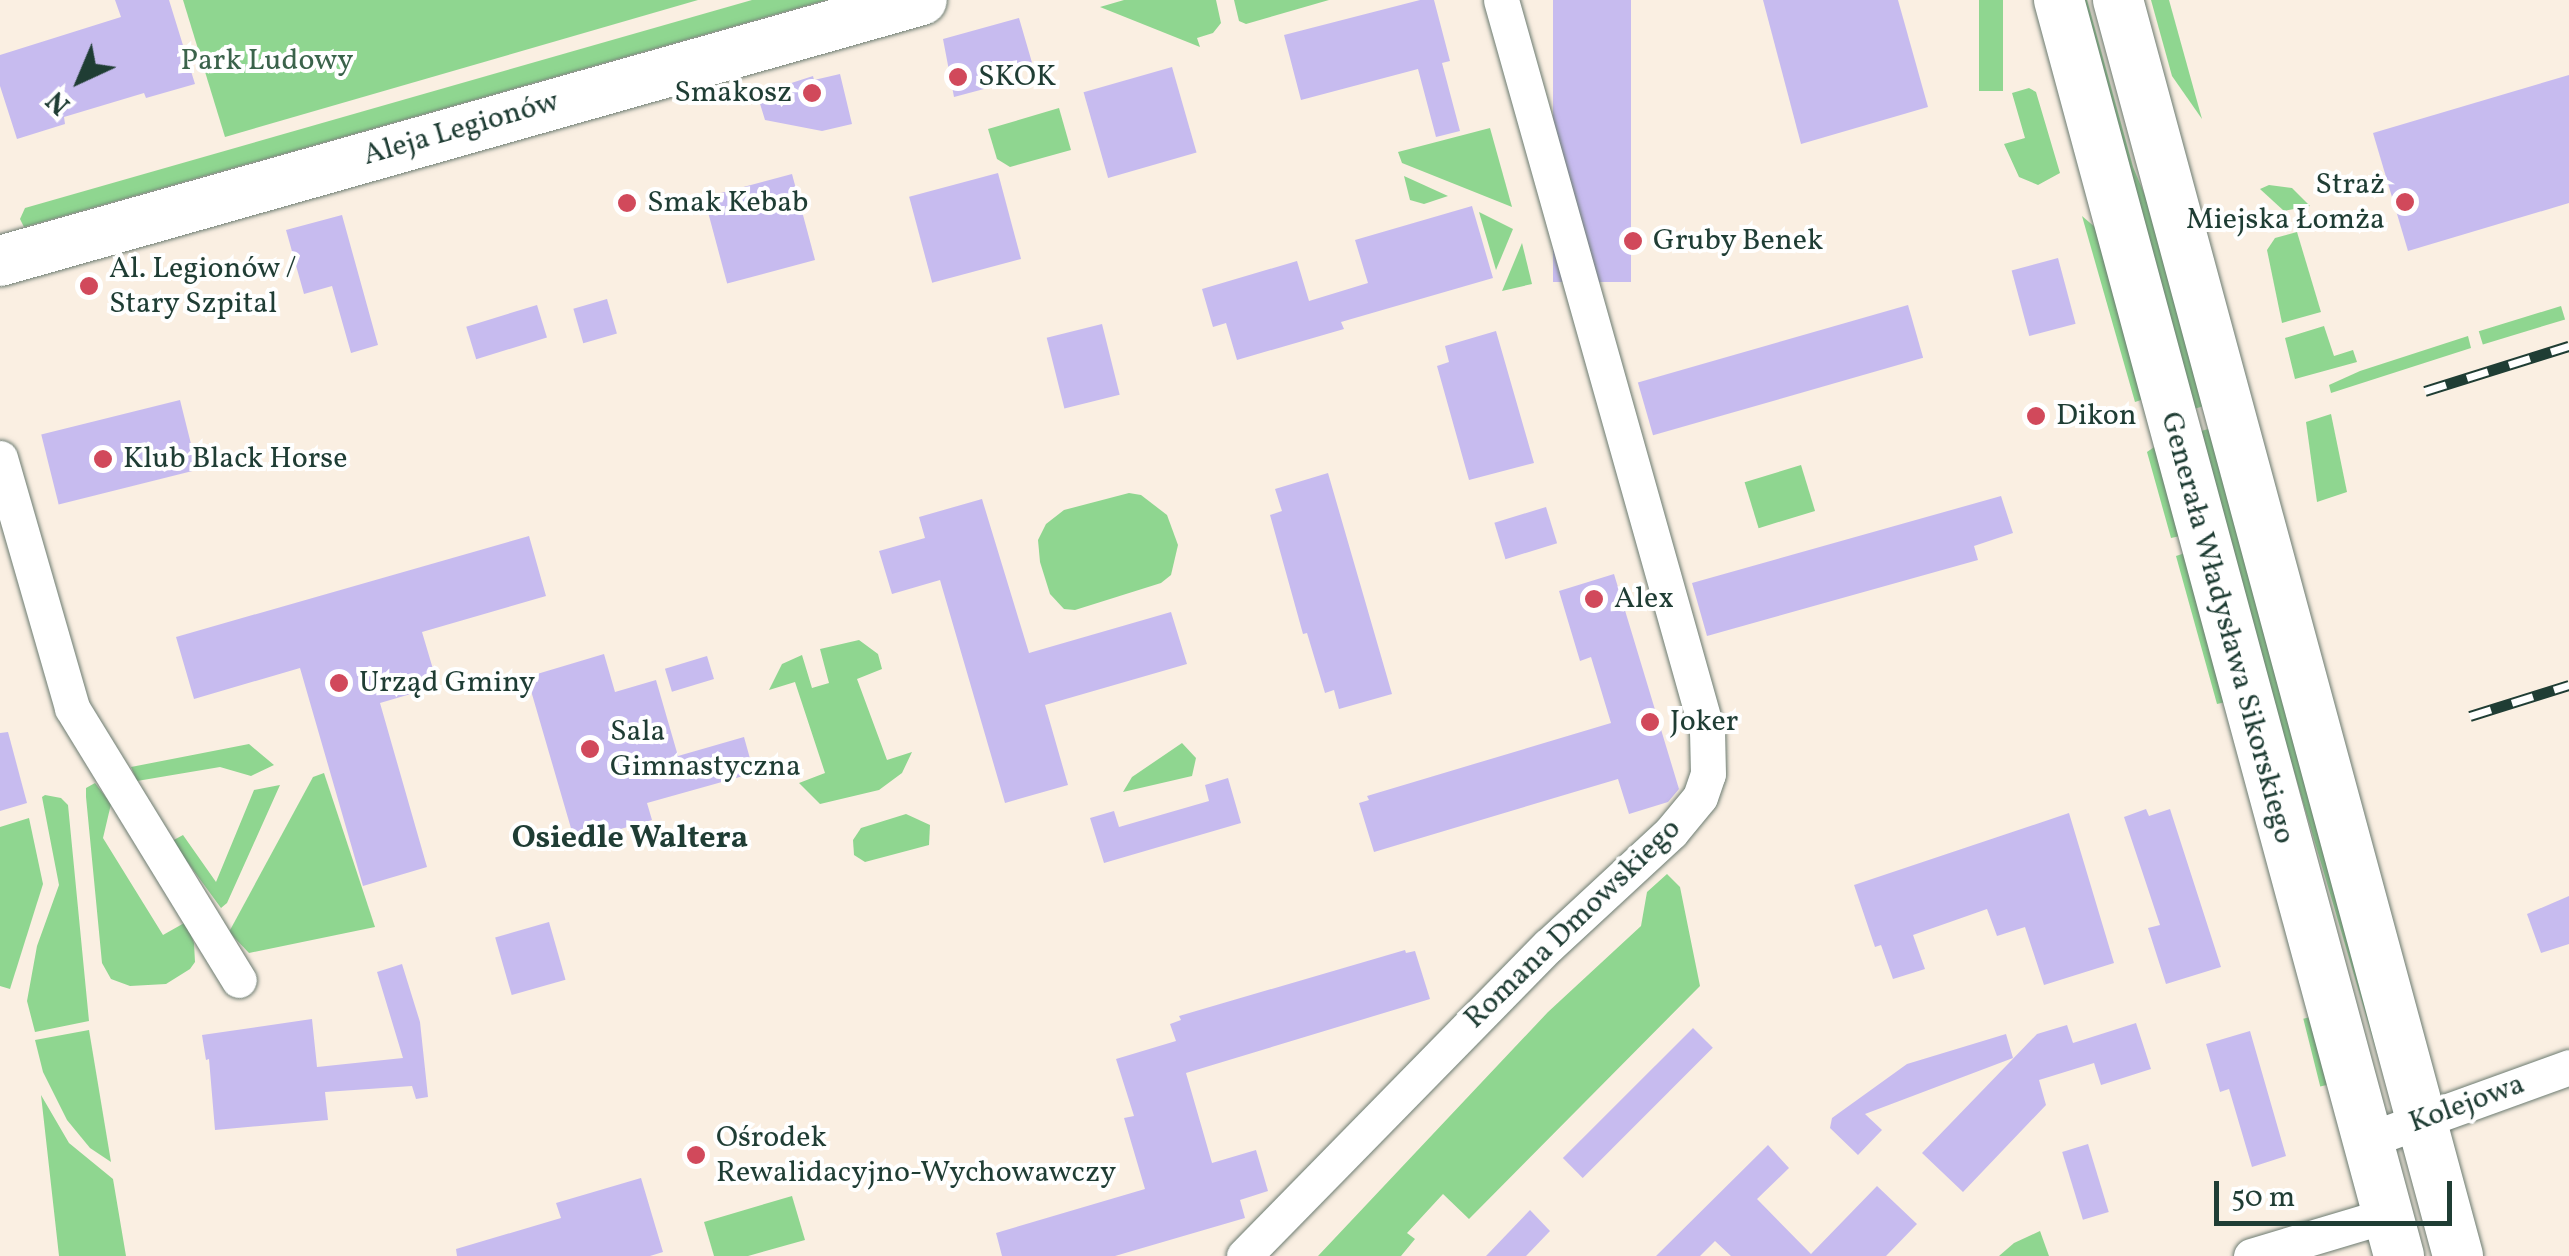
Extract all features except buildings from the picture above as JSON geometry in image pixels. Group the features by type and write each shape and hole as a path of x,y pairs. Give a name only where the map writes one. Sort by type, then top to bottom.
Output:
{"main road":[{"name":"Aleja Legionów","path":"0,261 922,0"},
{"name":"Generała Władysława Sikorskiego","path":"2059,0 2393,1236"},
{"name":"Generała Władysława Sikorskiego","path":"2118,0 2458,1256"}],"street":[{"name":"Romana Dmowskiego","path":"1244,1256 1548,946 1671,832 1700,797 1708,774 1707,732 1501,0"},
{"path":"0,458 72,708 239,980"},
{"name":"Kolejowa","path":"2365,1140 2569,1068"},
{"path":"2252,1256 2393,1236"}],"green space":[{"name":"Park Ludowy","path":"183,0 698,0 225,137"},
{"path":"752,0 826,0 24,227 20,219 25,208"},
{"path":"1124,0 1216,0 1221,23 1213,33 1197,38 1200,47 1100,7"},
{"path":"1234,0 1329,0 1246,24 1239,21"},
{"path":"1979,0 2003,0 2003,91 1979,91"},
{"path":"2077,0 2087,0 2133,167 2174,264 2213,403 2188,411"},
{"path":"2151,0 2169,0 2202,119 2172,76"},
{"path":"2029,88 2036,92 2060,173 2038,185 2019,177 2004,144 2025,138 2012,93"},
{"path":"1059,108 1071,150 1010,167 997,159 988,129"},
{"path":"1490,128 1512,207 1402,163 1398,152"},
{"path":"1404,176 1448,196 1424,204 1410,200"},
{"path":"2269,185 2292,188 2310,206 2284,211 2260,189"},
{"path":"1479,212 1513,229 1496,270"},
{"path":"2082,216 2096,228 2147,398 2135,402"},
{"path":"2297,232 2321,312 2282,323 2267,250 2275,238"},
{"path":"1522,243 1532,284 1502,291"},
{"path":"2561,306 2565,319 2483,345 2479,331"},
{"path":"2324,326 2334,356 2353,350 2357,362 2295,379 2285,338"},
{"path":"2468,336 2471,348 2331,393 2329,385 2360,371"},
{"path":"2331,414 2347,492 2317,502 2306,422"},
{"path":"2219,426 2381,1066 2194,433"},
{"path":"2157,445 2180,536 2171,538 2147,452"},
{"path":"1801,465 1815,511 1759,528 1745,482"},
{"path":"1129,493 1141,495 1167,515 1178,545 1171,575 1161,583 1075,610 1064,609 1050,594 1040,562 1038,540 1046,524 1064,510"},
{"path":"2185,553 2230,701 2217,704 2176,556"},
{"path":"859,640 878,654 882,669 857,679 887,760 912,752 902,773 879,790 820,804 799,783 825,773 795,682 769,690 782,664 802,655 812,688 829,683 820,649"},
{"path":"1182,743 1196,758 1192,776 1123,792 1132,777"},
{"path":"249,744 274,765 251,776 220,767 137,781 131,767"},
{"path":"324,773 375,927 249,953 229,932 313,777"},
{"path":"95,783 111,804 103,838 163,935 186,922 194,943 195,962 166,984 130,986 111,979 102,963 86,797 86,788"},
{"path":"280,785 227,903 221,908 172,841 183,835 216,882 254,790"},
{"path":"42,797 61,798 68,805 89,1021 35,1032 27,1001 37,946 59,885"},
{"path":"906,814 930,825 929,845 865,862 854,855 853,840 861,828"},
{"path":"29,818 43,884 10,989 0,986 0,827"},
{"path":"1667,874 1680,887 1700,986 1469,1219 1443,1194 1407,1233 1415,1239 1401,1256 1318,1256 1548,1012 1641,926 1647,892"},
{"path":"2314,1016 2331,1084 2320,1087 2303,1019"},
{"path":"89,1030 111,1162 90,1148 67,1120 43,1072 35,1040"},
{"path":"41,1095 69,1143 113,1179 126,1256 59,1256"},
{"path":"792,1196 805,1240 748,1256 714,1256 704,1222"},
{"path":"2040,1231 2049,1256 1999,1256 2014,1243"}],"railway":[{"path":"2425,391 2569,346"},
{"path":"2470,716 2569,685"}],"place":[{"name":"SKOK","path":"958,77"},
{"name":"Smakosz","path":"812,93"},
{"name":"Straż Miejska Łomża","path":"2405,202"},
{"name":"Smak Kebab","path":"627,203"},
{"name":"Gruby Benek","path":"1633,241"},
{"name":"Al. Legionów / Stary Szpital","path":"89,286"},
{"name":"Dikon","path":"2036,416"},
{"name":"Klub Black Horse","path":"103,459"},
{"name":"Alex","path":"1594,599"},
{"name":"Urząd Gminy","path":"339,683"},
{"name":"Joker","path":"1650,722"},
{"name":"Sala Gimnastyczna","path":"590,749"},
{"name":"Ośrodek Rewalidacyjno-Wychowawczy","path":"696,1155"}],"district":[{"name":"Osiedle Waltera","path":"630,839"}]}
